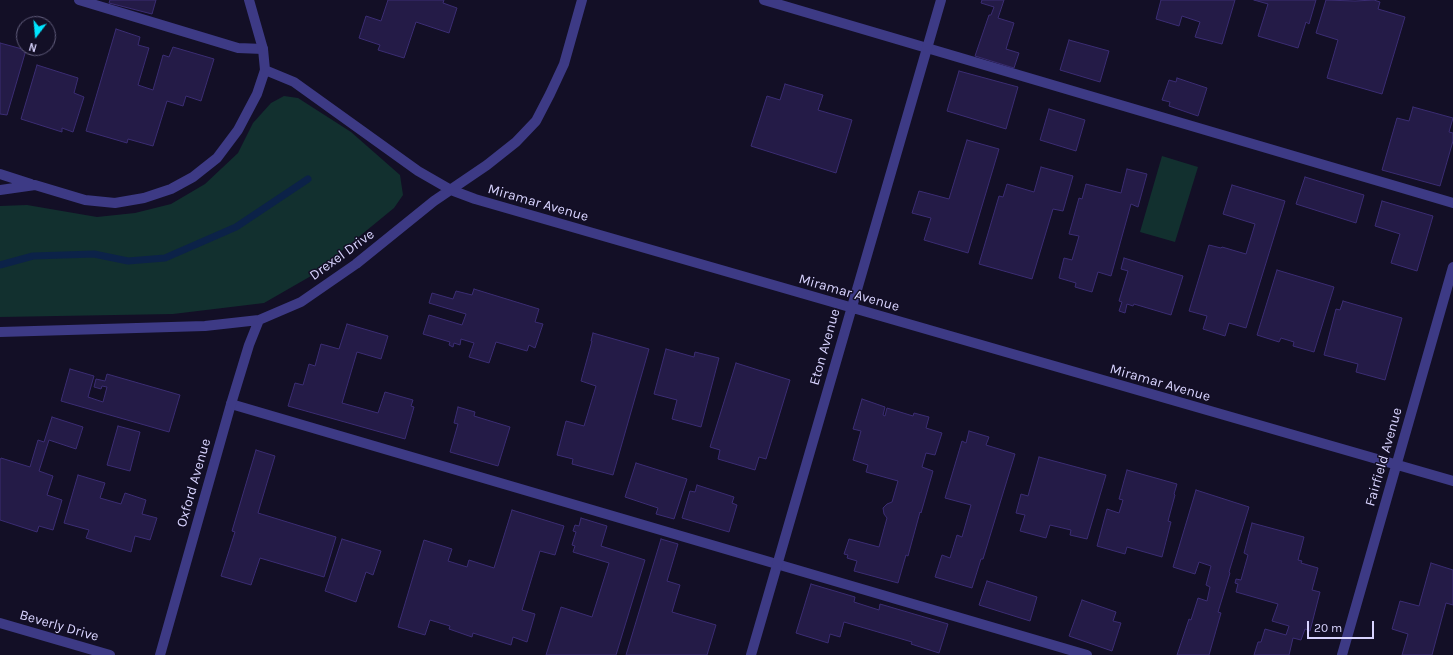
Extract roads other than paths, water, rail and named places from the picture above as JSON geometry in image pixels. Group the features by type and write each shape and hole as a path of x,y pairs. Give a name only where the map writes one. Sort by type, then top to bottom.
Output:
{"street":[{"path":"79,0 238,48 263,49"},
{"path":"0,174 85,200 115,203 144,198 171,189 193,177 217,158 238,130 257,94 265,70 263,49 249,0"},
{"name":"Drexel Drive","path":"0,332 205,326 259,320 301,302 356,264 434,201 488,165 516,142 536,121 564,64 582,0"},
{"path":"764,0 1453,202"},
{"name":"Eton Avenue","path":"751,655 941,0"},
{"name":"Miramar Avenue","path":"265,70 294,82 418,171 451,190 475,199 1453,481"},
{"path":"0,190 35,185"},
{"name":"Fairfield Avenue","path":"1342,655 1453,267"},
{"name":"Oxford Avenue","path":"160,655 231,404 249,345 259,320"},
{"path":"231,404 1087,655"},
{"name":"Beverly Drive","path":"0,623 110,655"}],"waterway":[{"path":"0,265 33,256 94,254 128,261 165,258 236,227 308,179"}]}
